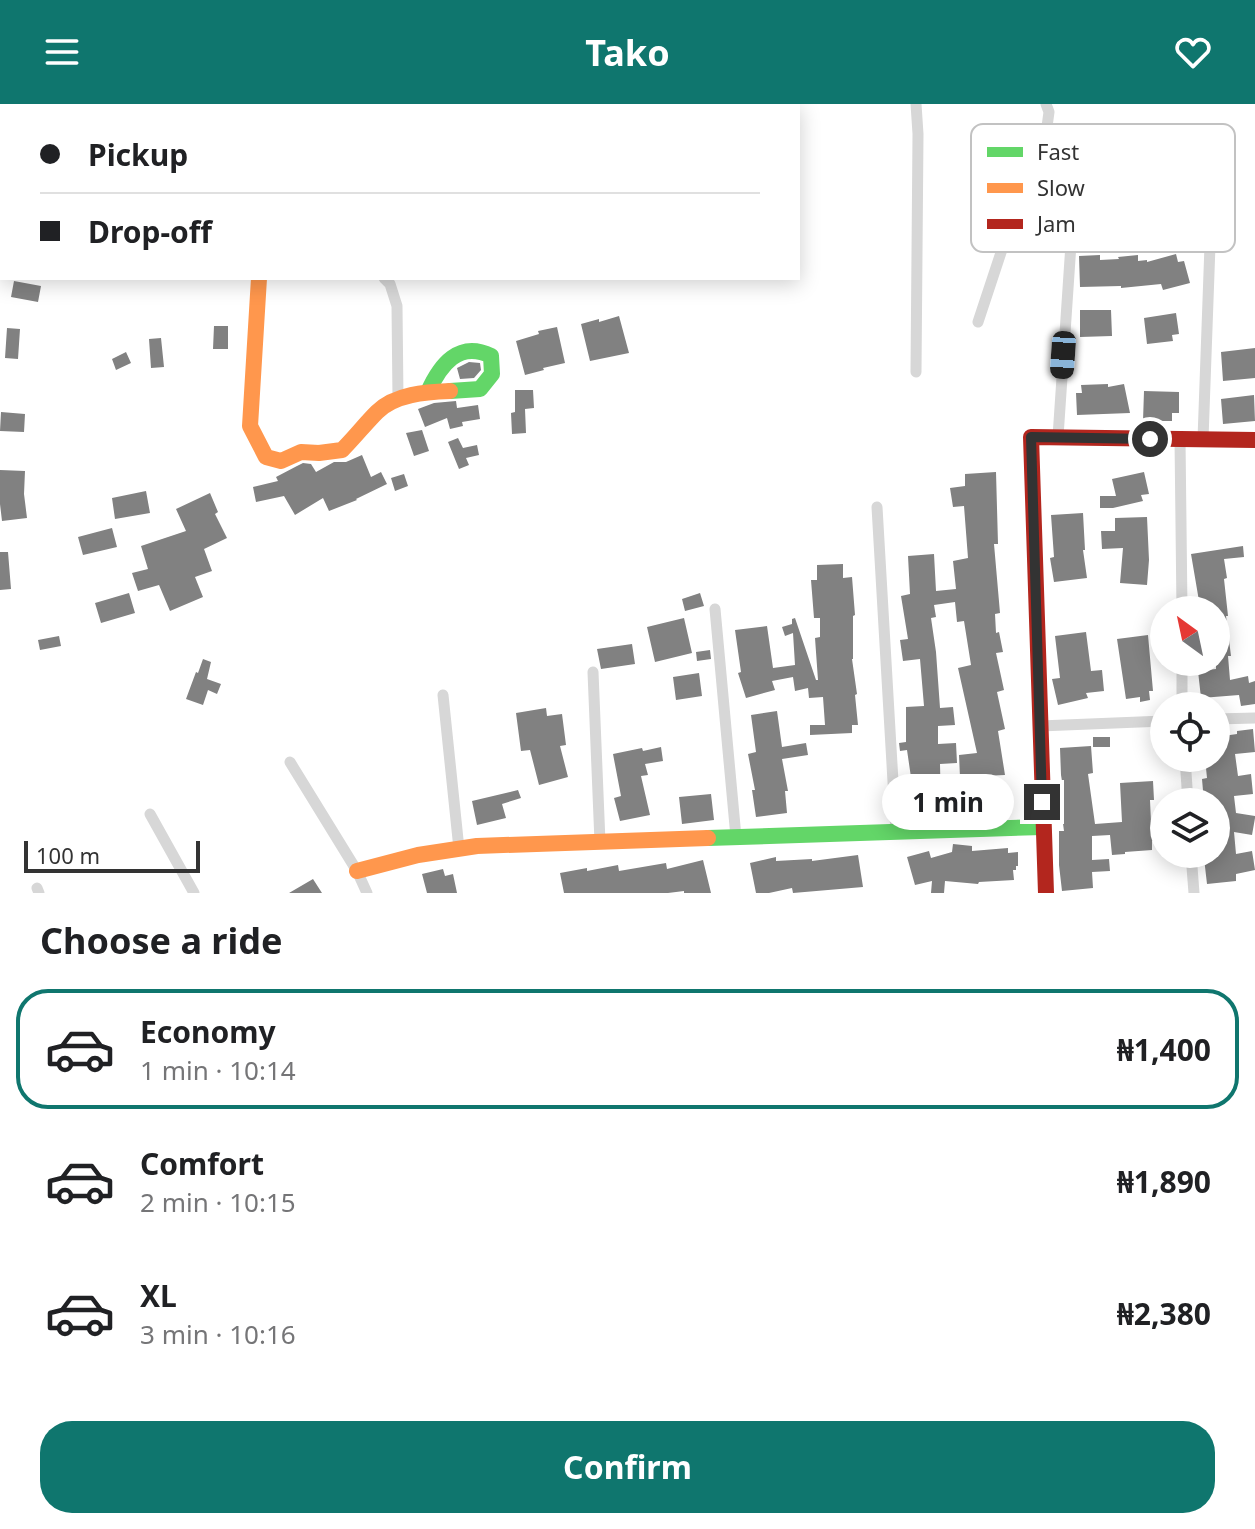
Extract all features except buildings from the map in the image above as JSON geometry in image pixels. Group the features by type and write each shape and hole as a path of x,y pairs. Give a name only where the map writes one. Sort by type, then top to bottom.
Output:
{"street":[{"path":"916,104 916,372"},
{"path":"1046,104 1049,112 1047,124"},
{"path":"978,322 1001,252"},
{"path":"1058,437 1070,252"},
{"path":"1203,439 1210,252"},
{"path":"259,280 250,426 266,457 281,461 301,452 342,450 379,409 398,399 428,392"},
{"path":"386,280 397,306 398,399"},
{"path":"1046,893 1031,437 1255,440"},
{"path":"1180,439 1182,596"},
{"path":"877,507 896,833"},
{"path":"715,609 736,837"},
{"path":"593,672 600,842"},
{"path":"443,695 459,849"},
{"path":"1230,719 1255,718"},
{"path":"1040,726 1150,722"},
{"path":"290,762 357,871 367,893"},
{"path":"150,814 194,893"},
{"path":"357,871 418,855 477,846 1042,827"},
{"path":"1192,868 1194,893"}],"traffic: fast":[{"path":"428,392 438,373 460,353 480,352 491,356 492,374 480,389 450,391"},
{"path":"708,838 1042,827"}],"traffic: slow":[{"path":"259,280 250,426 266,457 281,461 301,452 342,450 377,412 393,401 421,393 450,391"},
{"path":"357,871 418,855 477,846 708,838"}],"traffic: jam":[{"path":"1046,893 1031,437 1255,440"}],"route":[{"path":"1042,802 1031,437 1150,439"}]}
